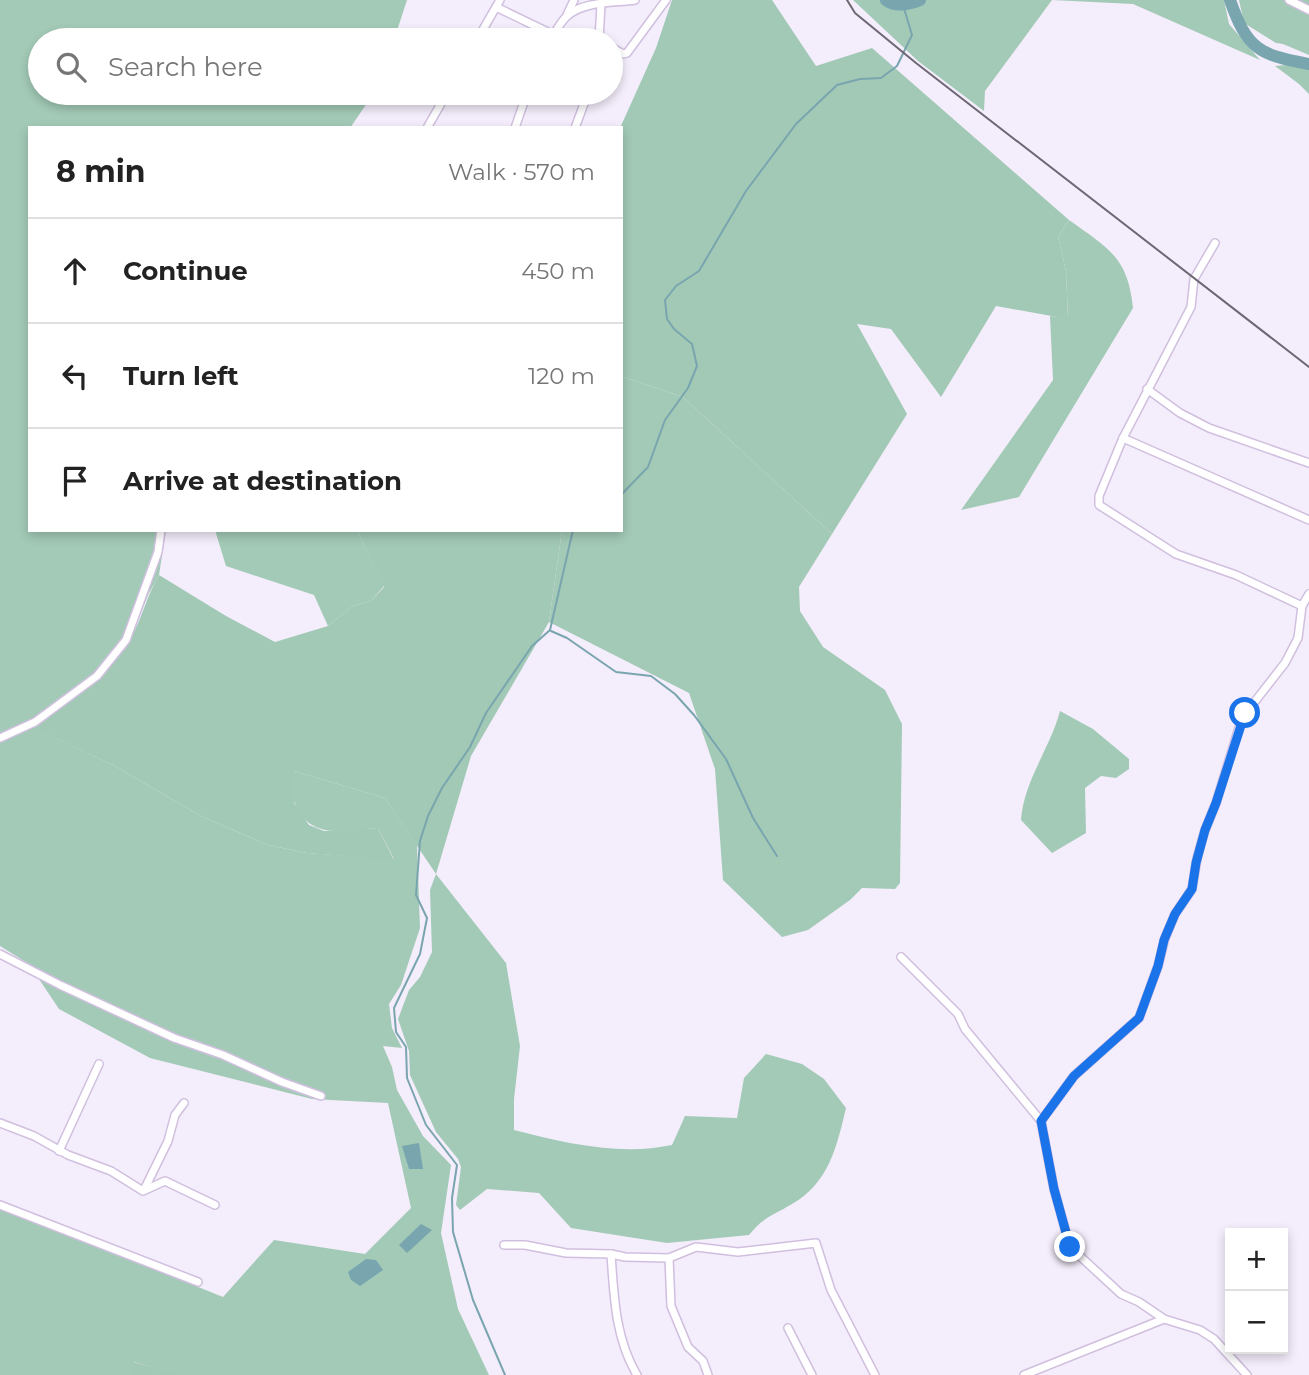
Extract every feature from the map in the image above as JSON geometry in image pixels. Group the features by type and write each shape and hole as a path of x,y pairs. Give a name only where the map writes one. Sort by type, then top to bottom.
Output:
{"street":[{"path":"558,28 574,0"},
{"path":"567,15 590,6 635,0"},
{"path":"623,53 627,53 666,0"},
{"path":"1289,0 1309,10"},
{"path":"484,28 498,4 537,28"},
{"path":"600,28 601,4"},
{"path":"428,126 440,105"},
{"path":"516,126 523,105"},
{"path":"576,126 584,105"},
{"path":"1215,243 1194,279 1191,307 1123,438 1099,496 1099,505 1176,554 1236,575 1302,606"},
{"path":"1147,389 1180,413 1209,428 1309,463"},
{"path":"1123,438 1309,520"},
{"path":"0,738 35,722 97,676 126,640 158,552 161,532"},
{"path":"1041,1121 1074,1076 1139,1018 1158,966 1164,940 1175,914 1192,889 1205,830 1242,718 1285,663 1298,638 1302,606 1309,594"},
{"path":"0,954 163,1033 321,1096"},
{"path":"901,957 958,1014 965,1030 1041,1121 1060,1214 1070,1247 1114,1289 1164,1319 1200,1330 1214,1339 1247,1375"},
{"path":"59,1151 99,1064"},
{"path":"143,1191 168,1140 175,1115 184,1103"},
{"path":"0,1123 34,1136 59,1151 111,1171 135,1188 143,1191 165,1181 215,1205"},
{"path":"0,1205 198,1282"},
{"path":"504,1245 625,1257 669,1258 695,1247 738,1252 816,1243 831,1290 875,1375"},
{"path":"611,1254 617,1324 628,1359 637,1375"},
{"path":"669,1258 671,1306 688,1347 704,1361 708,1375"},
{"path":"1024,1375 1164,1319"},
{"path":"788,1328 812,1375"}],"green space":[{"path":"0,0 407,0 398,28 28,28 28,105 366,105 351,126 28,126 28,532 166,532 159,575 130,640 101,675 35,728 113,765 201,816 268,845 307,853 394,859 378,828 330,831 310,824 294,801 294,771 385,798 417,845 420,928 401,985 389,1004 392,1028 402,1048 383,1046 392,1067 397,1090 423,1136 451,1165 441,1233 458,1309 489,1375 180,1375 134,1362 133,1375 0,1375 0,1207 223,1297 274,1240 365,1254 411,1208 388,1103 312,1099 150,1058 59,1009 29,964 0,946"},
{"path":"672,0 772,0 816,66 872,48 1069,220 1058,236 1066,271 1068,319 996,306 941,397 891,329 857,324 907,414 832,534 683,397 623,377 621,126 656,48"},
{"path":"853,0 1052,0 985,91 984,111 918,61"},
{"path":"1052,0 1224,0 1229,24 1260,60 1133,4"},
{"path":"1239,0 1309,0 1309,55 1276,43 1244,23"},
{"path":"1309,63 1309,94 1275,66"},
{"path":"1069,220 1114,255 1126,277 1133,308 1019,497 961,510 1053,380 1050,316 1068,318 1066,271 1058,236"},
{"path":"623,377 683,397 832,534 799,587 800,611 823,647 885,690 902,724 900,883 895,889 862,888 850,900 808,930 782,937 723,880 715,769 689,693 549,622 562,532 623,532"},
{"path":"216,532 358,532 384,586 371,601 353,606 328,626 314,595 226,566"},
{"path":"358,532 562,532 549,622 471,756 436,874 385,798 294,771 294,803 309,825 324,831 378,828 394,860 307,853 268,845 201,816 113,765 34,728 99,677 121,653 159,575 275,642 328,626 353,606 371,601 384,587"},
{"path":"1060,711 1093,729 1129,759 1129,769 1116,778 1101,776 1085,788 1086,833 1052,853 1021,820 1027,791"},
{"path":"436,874 506,963 520,1046 514,1099 514,1130 612,1149 672,1145 685,1116 737,1118 744,1078 766,1054 802,1064 824,1079 846,1108 835,1150 815,1185 792,1204 764,1220 749,1235 667,1243 571,1228 539,1193 487,1189 460,1210 456,1205 461,1167 458,1159 436,1132 410,1075 409,1051 398,1019 409,990 420,977 432,952 430,890"},
{"path":"133,1362 180,1374 180,1375 133,1375"}],"water":[{"path":"419,1143 423,1169 409,1169 402,1146"},
{"path":"421,1224 432,1230 407,1253 399,1245"},
{"path":"366,1259 376,1260 383,1270 360,1286 351,1280 348,1272"}],"waterway":[{"path":"886,0 898,5 920,0"},
{"path":"1230,0 1242,29 1257,47 1278,57 1309,64"},
{"path":"623,493 648,467 665,420 688,388 697,366 692,344 674,329 667,319 665,300 676,286 699,271 746,191 796,124 837,85 860,79 881,78 897,66 912,35 903,5"},
{"path":"505,1375 473,1300 453,1232 452,1198 457,1165 426,1125 407,1078 406,1047 396,1032 394,1008 420,954 427,918 416,895 420,841 428,816 442,788 470,747 486,713 532,646 550,630 573,532"},
{"path":"551,631 567,638 616,672 651,676 675,694 726,759 753,818 777,856"}],"railway":[{"path":"847,0 855,13 916,63 1309,367"}],"route":[{"path":"1070,1247 1054,1189 1041,1121 1074,1076 1139,1018 1158,966 1164,940 1175,914 1192,889 1205,830 1245,713"}]}
